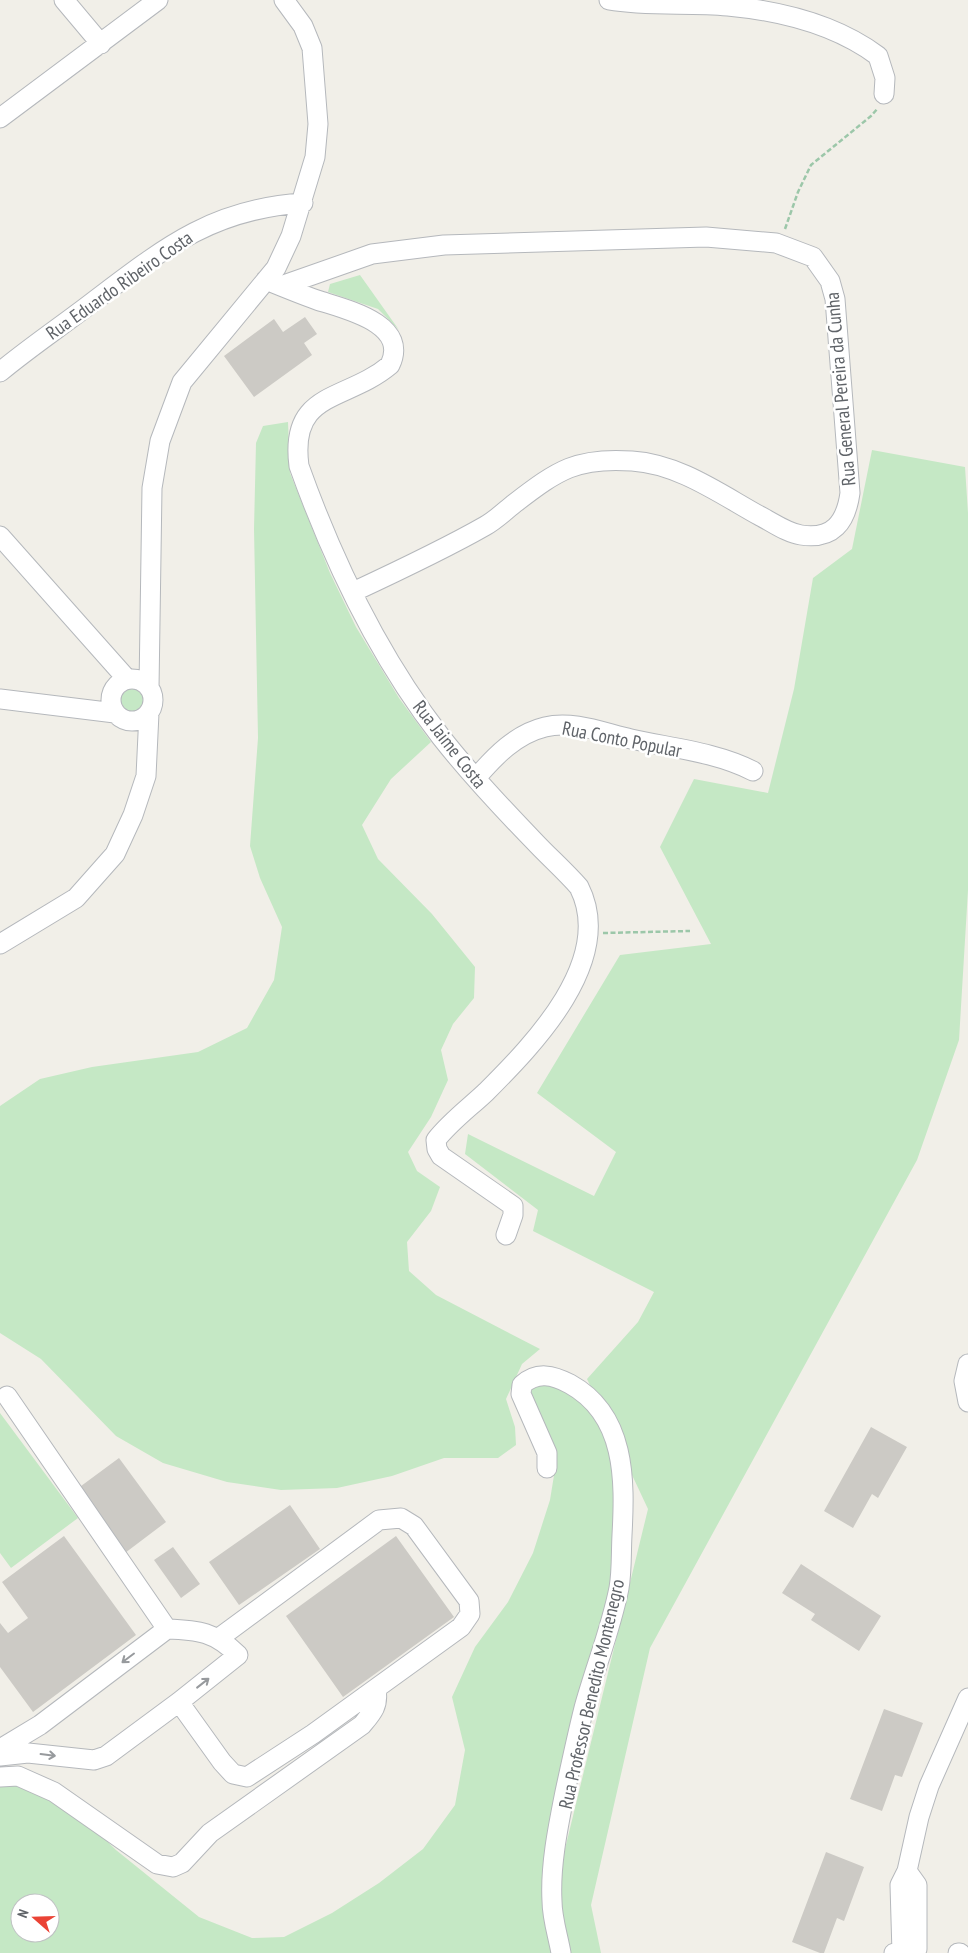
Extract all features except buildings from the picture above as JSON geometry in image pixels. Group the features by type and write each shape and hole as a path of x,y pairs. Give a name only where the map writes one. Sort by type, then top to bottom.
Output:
{"street":[{"path":"64,0 101,44"},
{"path":"0,118 158,0"},
{"path":"148,749 130,692 152,488 160,441 182,382 274,283 276,268 291,236 303,203 315,157 318,124 312,48 303,26 284,0"},
{"path":"609,0 727,6 807,21 842,34 878,56 885,78 884,94"},
{"name":"Rua Eduardo Ribeiro Costa","path":"0,372 152,257 179,239 231,215 276,204 303,203"},
{"name":"Rua General Pereira da Cunha","path":"274,283 372,254 444,245 706,237 780,244 813,257 830,281 835,300 850,493 848,507 843,519 833,530 820,535 794,533 694,480 653,463 631,461 587,462 569,466 538,485 488,524 434,554 353,592"},
{"name":"Rua Jaime Costa","path":"274,283 361,314 382,328 392,342 394,358 385,369 311,409 304,418 299,433 297,450 299,466 353,592 381,646 408,690 441,736 476,778 579,887 588,908 589,933 585,956 580,970 553,1016 486,1092 436,1140 437,1149 441,1156 513,1206 513,1215 506,1235"},
{"path":"0,536 104,656 130,692 141,719 149,713 146,776 133,815 115,854 76,898 0,944"},
{"path":"0,699 83,709 130,692"},
{"name":"Rua Conto Popular","path":"476,778 493,758 522,736 547,726 594,730 708,756 740,765 753,771"},
{"path":"968,1364 964,1381 968,1402"},
{"name":"Rua Professor Benedito Montenegro","path":"547,1468 547,1453 521,1394 522,1385 538,1376 550,1376 564,1381 579,1389 592,1401 613,1431 620,1450 623,1480 619,1586 584,1709 565,1794 557,1844 552,1902 561,1953"},
{"path":"7,1396 167,1629"},
{"path":"179,1702 222,1762 233,1774 247,1777 376,1690 461,1627 470,1614 469,1601 455,1579 414,1526 401,1518 379,1520 220,1638"},
{"path":"0,1749 40,1725 167,1629 192,1630 220,1638 238,1655 106,1756 94,1760 28,1753 0,1756"},
{"path":"0,1777 18,1776 54,1792 157,1864 173,1867 182,1862 210,1833 362,1725 376,1708 378,1700 376,1690"},
{"path":"899,1953 900,1885 907,1871 919,1817 929,1786 968,1698"}],"path":[{"path":"780,244 798,192 811,165 871,116 881,105 884,94"},
{"path":"589,933 690,931"}],"green space":[{"path":"360,275 399,330 378,309 328,292 330,284"},
{"path":"288,422 290,473 330,573 356,627 399,698 431,742 391,779 362,825 378,859 432,914 475,967 474,998 453,1024 441,1050 448,1080 431,1117 408,1152 417,1171 440,1187 431,1211 407,1242 409,1271 436,1295 540,1349 522,1364 506,1399 515,1427 516,1445 498,1458 444,1458 392,1476 337,1488 281,1490 227,1482 163,1463 116,1436 41,1359 0,1333 0,1106 40,1079 92,1067 198,1052 247,1028 274,980 282,927 260,878 250,846 258,738 254,529 256,443 263,426"},
{"path":"872,450 965,467 968,513 968,890 959,1040 917,1160 650,1648 591,1905 601,1953 570,1953 552,1902 648,1509 587,1379 638,1322 654,1292 533,1231 538,1210 465,1154 468,1134 594,1196 616,1152 537,1093 620,955 711,944 660,847 694,779 768,793 794,689 813,578 852,549"},
{"path":"132,689 140,692 143,700 140,708 132,711 124,708 121,700 124,692"},
{"path":"539,1384 561,1388 586,1406 606,1435 615,1481 611,1584 576,1707 553,1953 0,1953 0,1783 9,1780 78,1813 116,1850 199,1917 252,1938 284,1937 332,1913 379,1883 423,1849 455,1805 465,1750 452,1697 475,1647 508,1602 533,1553 550,1500 556,1463 529,1393 530,1389"},
{"path":"0,1413 78,1518 11,1568 0,1553"}]}
